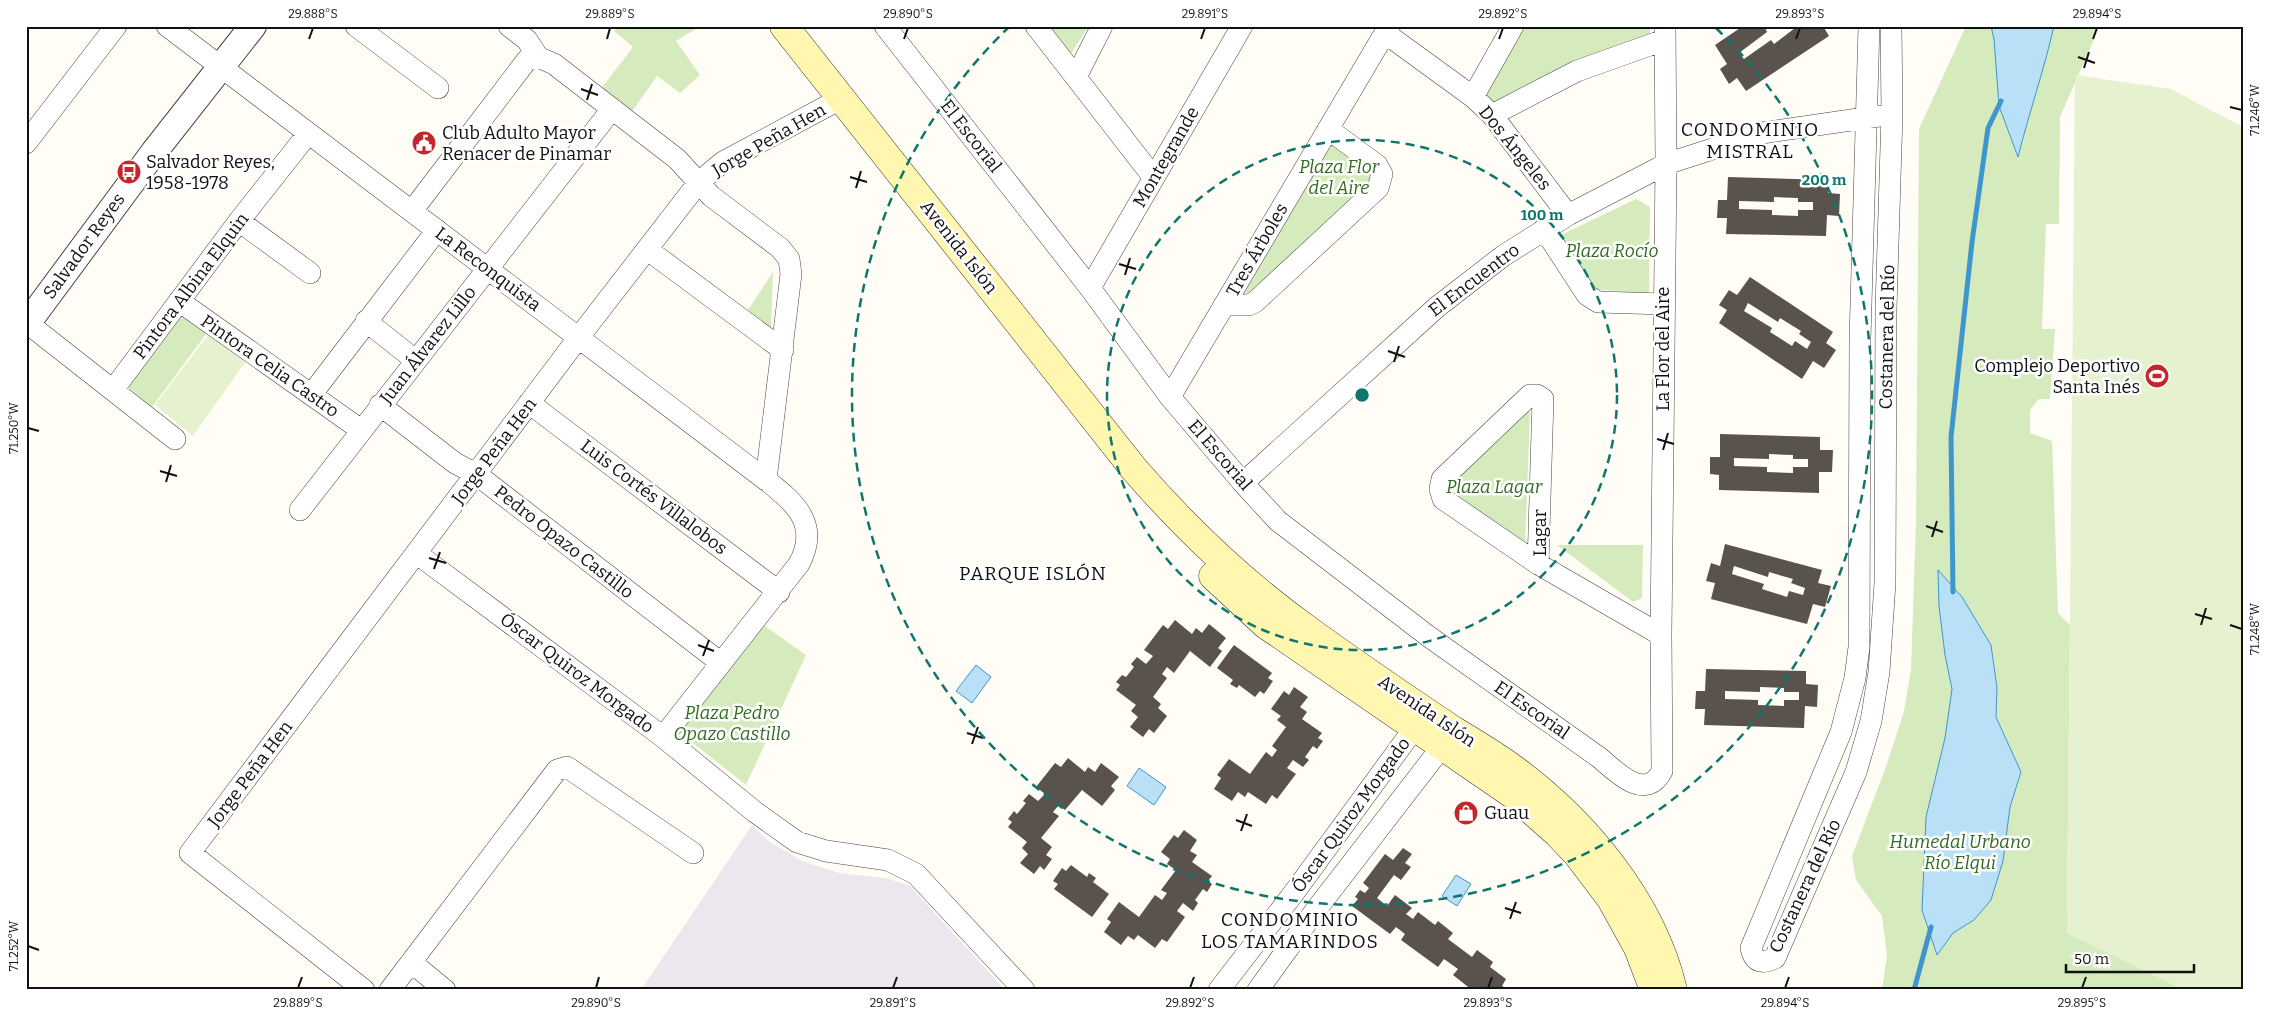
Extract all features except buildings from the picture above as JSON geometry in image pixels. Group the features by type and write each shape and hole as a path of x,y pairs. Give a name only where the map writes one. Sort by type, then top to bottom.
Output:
{"main road":[{"name":"Avenida Islón","path":"784,26 1134,468 1187,527 1246,582 1420,720 1449,739 1557,833 1600,883 1625,923 1638,948 1654,990"},
{"name":"Avenida Islón","path":"1449,739 1486,749 1532,784 1563,811 1591,841 1641,909 1664,958 1673,990"}],"street":[{"path":"26,143 116,26"},
{"name":"La Reconquista","path":"167,26 307,135 488,268 788,497 803,518 807,535 804,554 779,592"},
{"name":"Salvador Reyes","path":"27,323 154,152 254,26"},
{"path":"356,26 438,88"},
{"path":"509,26 526,40 538,57 554,64 677,159 711,196 780,248 789,259 791,274 766,480"},
{"name":"El Escorial","path":"885,26 1090,288 1170,397 1278,522 1428,636 1600,758 1624,780 1648,785"},
{"path":"1036,26 1154,178"},
{"path":"1076,77 1102,26"},
{"name":"Montegrande","path":"1090,288 1242,26"},
{"path":"1473,97 1513,26"},
{"name":"Costanera del Río","path":"1869,26 1860,339 1859,646 1848,708 1836,748 1750,948 1753,956 1758,961 1766,963 1775,958 1856,772 1871,721 1881,648 1885,583 1886,309 1892,114 1891,26"},
{"name":"Dos Ángeles","path":"1387,30 1473,97 1492,115 1568,215"},
{"name":"Tres Árboles","path":"1170,397 1387,30"},
{"path":"1492,115 1577,71 1664,33"},
{"name":"La Flor del Aire","path":"1648,785 1656,781 1662,771 1660,635 1666,164 1664,33"},
{"path":"412,211 527,60 538,57"},
{"name":"Jorge Peña Hen","path":"364,990 190,853 699,182 723,162 842,98"},
{"name":"Juan Álvarez Lillo","path":"300,510 612,109"},
{"name":"El Encuentro","path":"1243,483 1437,307 1503,256 1568,215 1666,164 1762,133 1892,114"},
{"path":"1224,305 1249,305 1255,302 1378,188 1382,174 1377,165 1328,129"},
{"name":"Pintora Albina Elquin","path":"113,390 239,220 307,135"},
{"path":"239,220 310,273"},
{"path":"1544,229 1587,295 1598,302 1664,304"},
{"path":"311,395 437,230"},
{"path":"648,250 783,350"},
{"name":"Pintora Celia Castro","path":"179,302 361,430"},
{"path":"366,321 415,360"},
{"path":"27,323 175,439"},
{"name":"Lagar","path":"1538,564 1543,400 1537,395 1530,394 1442,479 1440,489 1443,499 1538,564 1660,635"},
{"name":"Luis Cortés Villalobos","path":"529,404 779,592"},
{"name":"Pedro Opazo Castillo","path":"380,405 455,463 476,474 721,663"},
{"name":"Óscar Quiroz Morgado","path":"416,553 663,737 755,812 798,842 826,851 879,858 898,864 916,874 1024,990"},
{"path":"663,737 779,592"},
{"path":"1859,646 1881,648"},
{"name":"Óscar Quiroz Morgado","path":"1219,990 1293,894 1420,720"},
{"name":"Óscar Quiroz Morgado","path":"1258,990 1315,911 1449,739"},
{"path":"390,990 557,770 566,767 693,854"},
{"path":"411,962 445,990"}],"shaded area":[{"path":"752,825 767,840 802,861 839,873 886,878 910,886 1005,990 641,990"}],"green space":[{"path":"619,26 701,26 676,41 700,75 680,93 657,76 631,113 600,90 633,47 614,31"},
{"path":"1047,26 1089,26 1070,55"},
{"path":"1522,26 1650,26 1650,37 1495,104 1485,93"},
{"name":"Humedal Urbano Río Elqui","path":"1966,26 2100,26 2060,117 2059,224 2046,224 2042,329 2055,329 2050,399 2039,399 2030,410 2030,433 2052,441 2058,613 2070,625 2067,909 2192,990 1882,990 1887,955 1882,916 1856,880 1852,856 1887,764 1904,711 1911,670 1916,521 1919,129"},
{"name":"Complejo Deportivo Santa Inés","path":"2075,75 2171,89 2243,127 2243,990 2184,990 2067,933"},
{"name":"Plaza Flor del Aire","path":"1334,143 1370,170 1373,181 1252,293 1240,294 1329,145"},
{"name":"Plaza Rocío","path":"1636,199 1650,207 1649,294 1594,289 1589,284 1561,235"},
{"path":"773,272 771,329 748,310"},
{"path":"182,311 209,330 152,407 125,384"},
{"path":"208,335 246,361 193,436 155,405"},
{"name":"Plaza Lagar","path":"1527,411 1530,412 1525,547 1451,498 1450,484"},
{"path":"1557,545 1643,545 1642,598 1633,602"},
{"name":"Plaza Pedro Opazo Castillo","path":"762,624 806,655 746,785 684,736 682,726"}],"water":[{"path":"1991,26 2054,26 2018,157 1999,106 1994,39"},
{"path":"1938,570 1962,597 1991,645 1997,688 1996,717 2021,772 2010,807 2003,861 1991,900 1974,920 1953,933 1937,955 1922,910 1926,817 1945,738 1952,689 1945,655 1939,606"},
{"path":"976,665 991,677 972,703 956,691"},
{"path":"1139,768 1166,787 1154,805 1127,786"},
{"path":"1456,875 1471,884 1457,906 1442,896"}],"waterway":[{"path":"1953,592 1951,437 1972,242 1988,128 2001,101"},
{"path":"1914,990 1931,927"}],"place":[{"name":"Club Adulto Mayor Renacer de Pinamar","path":"424,143"},
{"name":"Salvador Reyes, 1958-1978","path":"129,172"},
{"name":"Complejo Deportivo Santa Inés","path":"2157,376"},
{"name":"Guau","path":"1466,813"}],"district":[{"name":"CONDOMINIO MISTRAL","path":"1750,140"},
{"name":"PARQUE ISLÓN","path":"1033,573"},
{"name":"CONDOMINIO LOS TAMARINDOS","path":"1290,930"}]}
